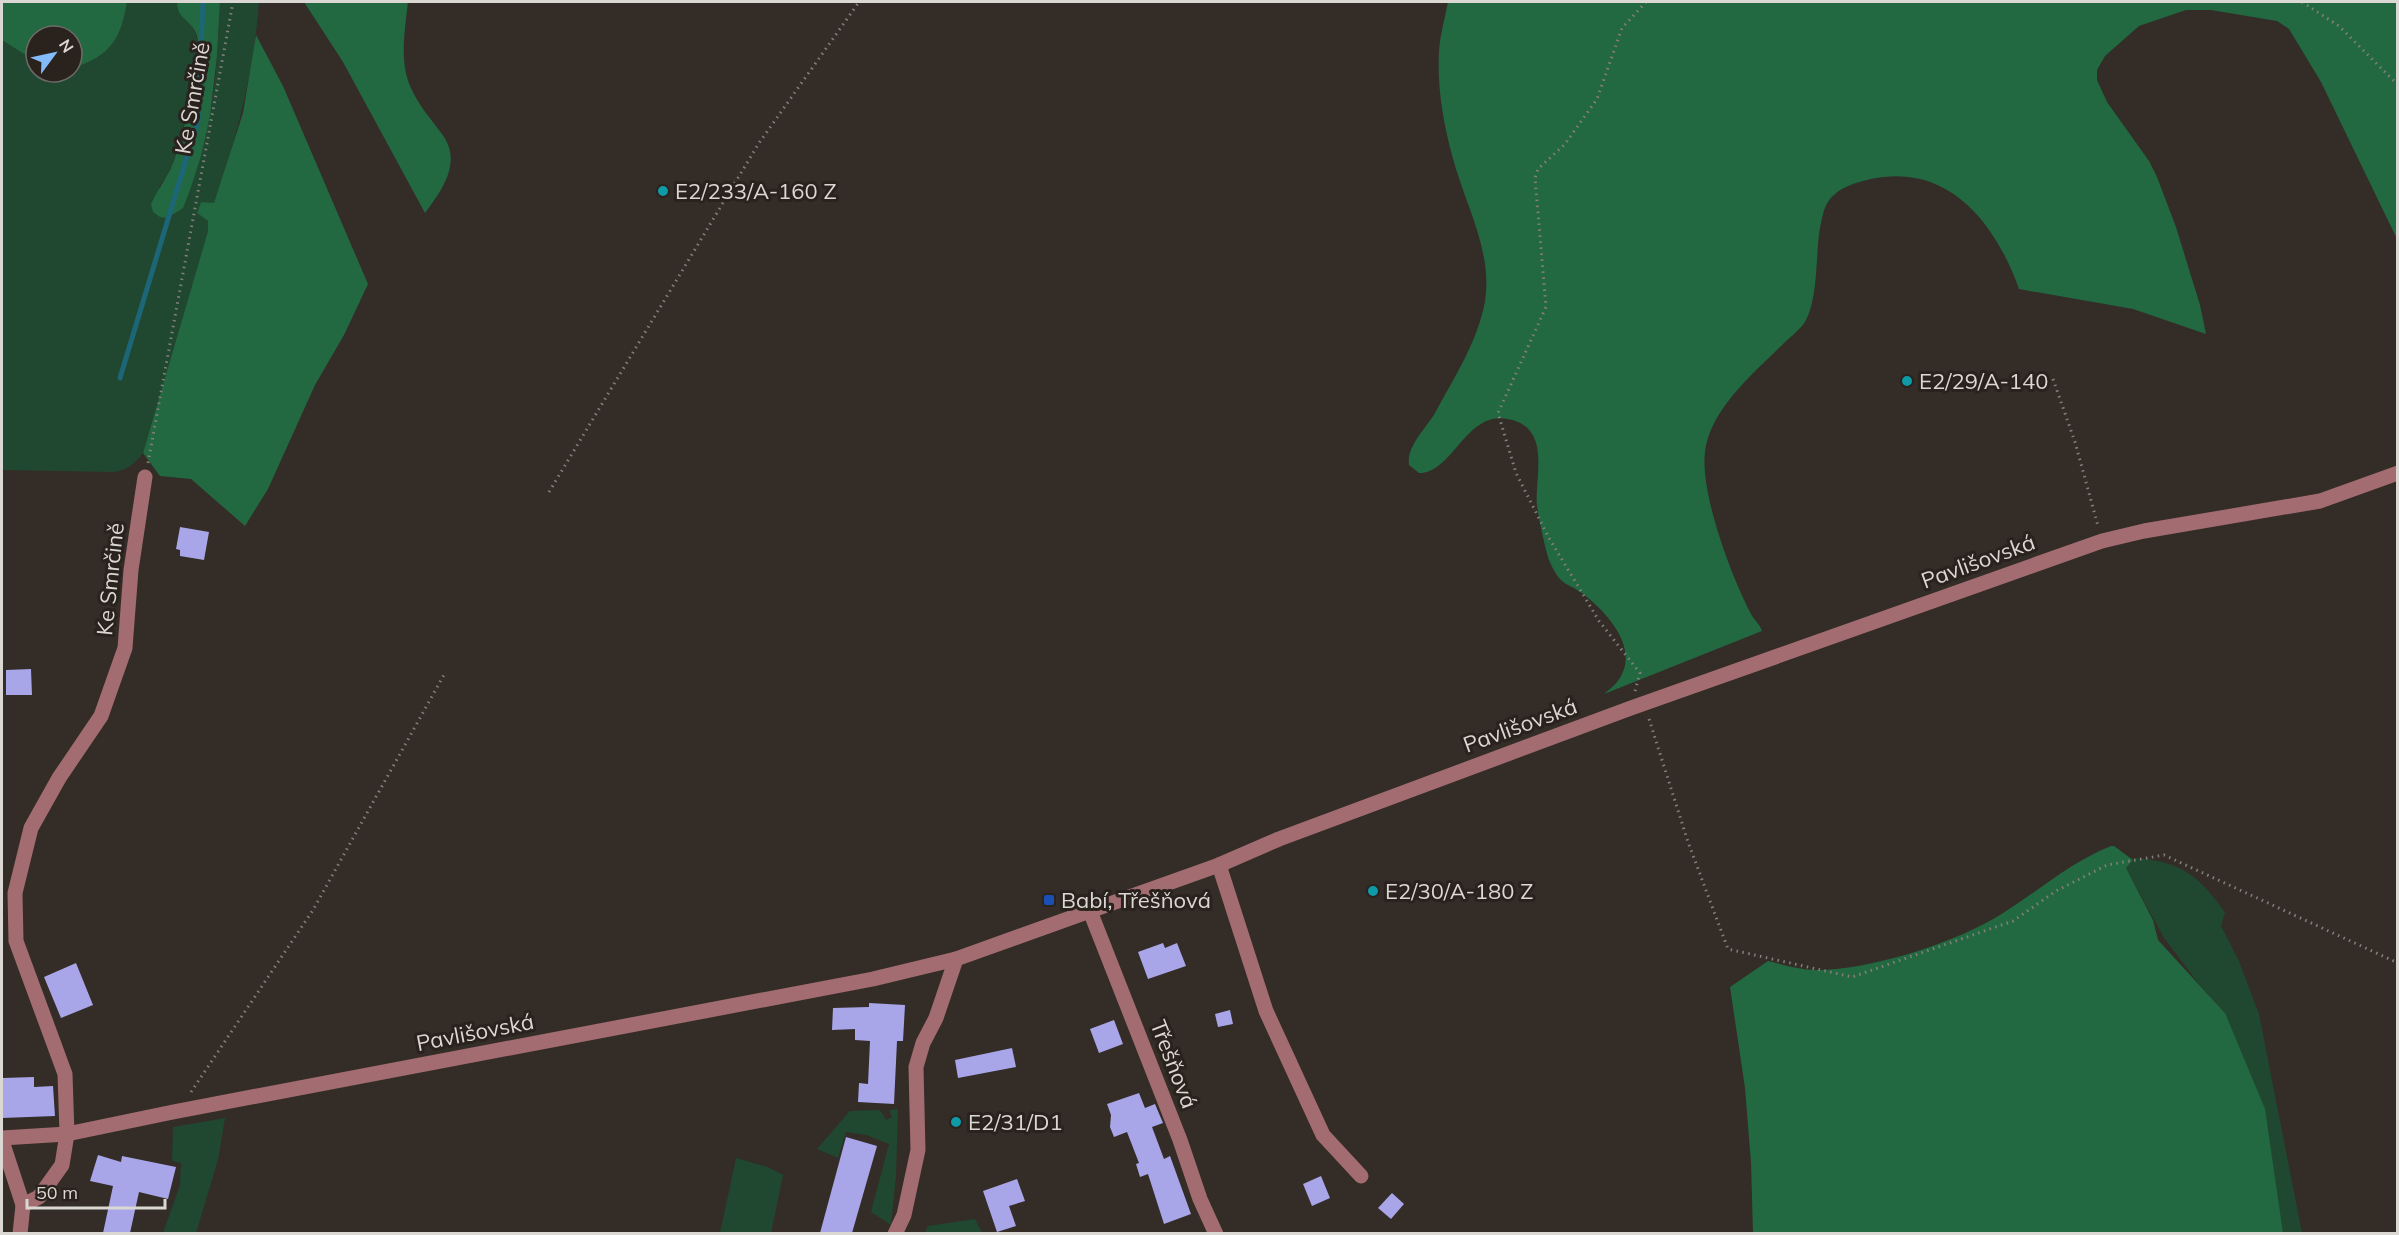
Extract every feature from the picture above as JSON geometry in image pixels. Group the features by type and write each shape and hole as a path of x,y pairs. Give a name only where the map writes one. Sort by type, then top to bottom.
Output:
{"street":[{"name":"Pavlišovská","path":"2,1140 67,1134 873,979 956,959 1219,865 1290,835 1637,705 2102,541 2144,531 2320,501 2397,473"},
{"name":"Ke Smrčině","path":"23,1205 39,1197 62,1165 67,1134 65,1074 16,941 15,893 31,828 59,778 101,716 125,648 131,570 145,477"},
{"path":"1219,865 1266,1011 1318,1125 1323,1135 1361,1176"},
{"name":"Třešňová","path":"1090,911 1180,1140 1200,1199 1216,1233"},
{"path":"895,1233 904,1215 918,1150 916,1067 923,1042 936,1018 956,959"},
{"path":"2,1140 23,1205 20,1233"}],"path":[{"name":"Ke Smrčině","path":"145,477 232,2"},
{"path":"549,492 759,143 859,2"},
{"path":"1646,2 1622,28 1597,99 1565,144 1538,169 1535,178 1546,307 1498,413 1515,473 1550,538 1599,621 1640,673 1637,705 1728,949 1852,977 2013,921 2055,891 2107,865 2164,855 2397,963"},
{"path":"2302,2 2339,26 2397,85"},
{"path":"2053,379 2075,442 2102,541"},
{"path":"173,1112 200,1080 314,910 445,673"}],"green space":[{"path":"2,2 127,2 121,26 112,45 84,64 84,24 24,24 24,54 2,40"},
{"path":"127,2 177,2 177,9 195,31 196,61 185,121 171,167 159,187 190,190 212,104 220,2 259,2 249,79 237,129 214,204 201,202 197,213 208,221 208,231 143,453 130,466 114,472 2,470 2,40 24,54 24,84 84,84 84,64 112,45"},
{"path":"177,2 220,2 210,116 201,156 183,208 167,218 160,217 153,212 151,204 171,168 180,141 190,102 198,47 195,31 179,12"},
{"path":"304,2 408,2 404,45 407,78 418,101 448,144 451,155 448,175 438,195 425,213 343,62"},
{"path":"1448,2 2397,2 2397,239 2321,82 2289,29 2277,21 2211,10 2186,10 2139,26 2105,56 2097,70 2097,80 2107,102 2149,161 2157,177 2176,227 2200,305 2206,334 2133,309 2019,289 1997,242 1983,221 1966,203 1946,189 1924,180 1899,176 1871,179 1842,189 1832,197 1825,208 1818,240 1812,304 1803,325 1747,380 1724,407 1715,421 1705,452 1707,489 1718,534 1742,596 1762,631 1604,694 1622,674 1625,663 1623,642 1618,631 1603,612 1587,597 1561,580 1553,569 1542,533 1537,506 1537,448 1528,429 1518,422 1501,418 1486,421 1474,429 1443,462 1432,470 1419,473 1409,465 1414,445 1435,413 1471,345 1485,301 1485,263 1481,245 1457,173 1441,104 1439,51"},
{"path":"256,35 283,86 368,284 344,335 315,385 268,489 245,526 191,479 160,476 143,453 208,231 208,221 197,213 201,202 214,203 243,113"},
{"path":"2111,846 2133,860 2126,868 2153,920 2158,940 2225,1013 2265,1109 2283,1233 1753,1233 1751,1163 1745,1088 1730,987 1768,961 1804,969 1839,969 1888,960 1939,944 1984,924 2068,869"},
{"path":"2135,858 2165,863 2188,873 2216,899 2225,912 2221,926 2239,961 2259,1014 2302,1233 2283,1233 2278,1204 2225,1013 2199,984 2164,938 2126,868"},
{"path":"898,1109 896,1176 891,1225 871,1212 889,1144 866,1135 846,1132 838,1158 817,1149 850,1111 880,1110 886,1120 892,1117 889,1110"},
{"path":"225,1118 218,1160 196,1233 163,1233 180,1185 181,1163 172,1161 173,1127"},
{"path":"736,1158 768,1167 783,1175 771,1233 720,1233"},
{"path":"975,1219 982,1233 925,1233 928,1226"}],"building":[{"path":"180,527 209,532 204,560 180,556 180,550 176,549"},
{"path":"31,669 32,695 6,695 6,670"},
{"path":"1163,943 1165,948 1177,943 1186,966 1148,979 1138,952"},
{"path":"76,963 93,1005 61,1018 44,977"},
{"path":"869,1003 905,1005 903,1041 897,1041 894,1104 858,1102 859,1083 868,1084 870,1041 855,1040 855,1029 832,1030 833,1008 869,1007"},
{"path":"1230,1010 1233,1024 1218,1027 1215,1014"},
{"path":"1114,1020 1123,1044 1099,1053 1090,1029"},
{"path":"1012,1048 1016,1067 958,1078 955,1060"},
{"path":"34,1077 34,1087 53,1086 55,1116 2,1118 3,1078"},
{"path":"1139,1093 1145,1108 1155,1104 1163,1123 1152,1127 1164,1159 1170,1156 1191,1214 1164,1224 1148,1174 1140,1177 1136,1164 1139,1163 1127,1132 1114,1137 1110,1127 1111,1115 1107,1104"},
{"path":"846,1137 877,1146 852,1233 820,1233"},
{"path":"98,1155 121,1162 122,1156 176,1167 168,1199 139,1192 130,1233 103,1233 113,1186 90,1181"},
{"path":"1321,1176 1330,1198 1312,1206 1303,1184"},
{"path":"1017,1179 1025,1201 1009,1206 1016,1226 997,1232 983,1191"},
{"path":"1392,1193 1404,1204 1391,1219 1378,1208"}],"waterway":[{"path":"120,378 198,120 203,2"}],"place":[{"name":"E2/233/A-160 Z","path":"663,191"},
{"name":"E2/29/A-140","path":"1907,381"},
{"name":"E2/30/A-180 Z","path":"1373,891"},
{"name":"Babí, Třešňová","path":"1049,900"},
{"name":"E2/31/D1","path":"956,1122"}]}
